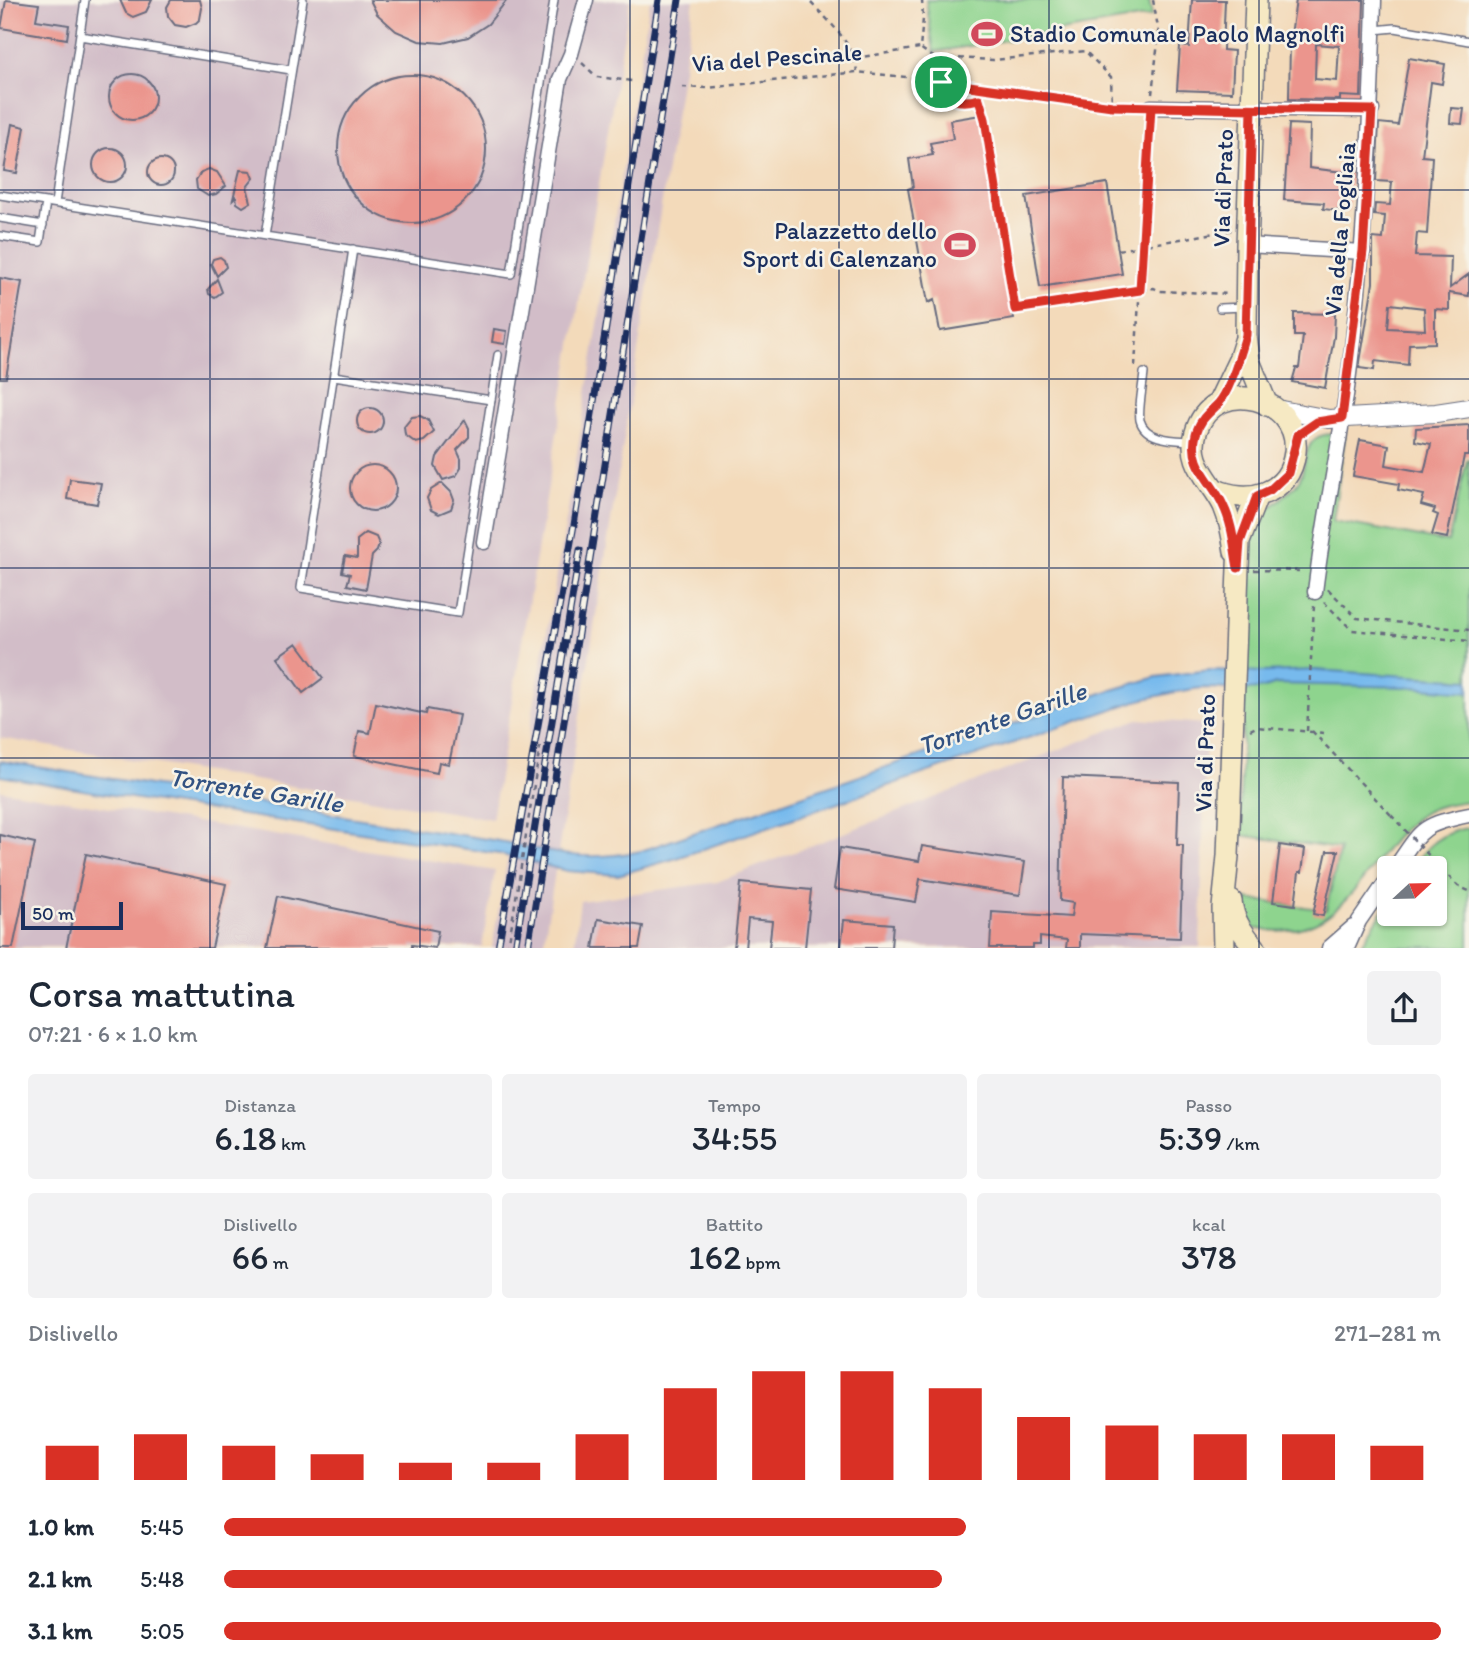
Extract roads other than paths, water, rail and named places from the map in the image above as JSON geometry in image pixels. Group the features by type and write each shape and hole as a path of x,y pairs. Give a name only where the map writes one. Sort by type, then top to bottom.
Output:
{"main road":[{"name":"Via di Prato","path":"1256,0 1252,109 1238,301 1249,361 1272,407 1290,426 1295,442"},
{"name":"Via di Prato","path":"1241,569 1228,517 1214,489 1198,466 1194,441 1202,419 1218,404 1239,360 1246,335"},
{"path":"1218,404 1240,397 1258,400 1272,407"},
{"path":"1214,489 1228,496 1245,498 1270,490 1288,473 1295,442"},
{"name":"Via di Prato","path":"1224,947 1223,908 1240,735 1236,634 1241,569 1240,542 1257,496"},
{"name":"Via di Prato","path":"1228,856 1233,916 1241,931 1255,947"}],"street":[{"path":"484,542 560,79 571,54 586,0"},
{"name":"Via della Fogliaia","path":"1316,580 1336,419 1363,251 1372,110 1374,0"},
{"path":"1151,107 1372,110"},
{"path":"1241,237 1363,251"},
{"path":"1272,407 1336,419"},
{"path":"1295,442 1303,429 1336,419 1436,413 1469,408"},
{"path":"1403,856 1419,833 1432,824 1469,814"},
{"path":"1347,947 1359,921 1377,895"},
{"path":"1329,947 1359,921"}],"lane":[{"path":"0,236 40,242 51,202 85,0"},
{"path":"265,236 303,0"},
{"path":"0,195 511,274 554,0"},
{"path":"1373,30 1395,28 1469,41"},
{"path":"80,36 291,70"},
{"path":"0,218 43,225"},
{"path":"353,249 301,588 458,613 498,355"},
{"path":"1220,308 1238,301"},
{"path":"1144,373 1140,420 1147,430 1166,440 1194,441"},
{"path":"334,376 491,400"}],"water":[{"path":"1210,670 1316,670 1469,680 1469,692 1411,687 1276,684 1250,690 1206,688 1171,693 1136,701 677,858 618,875 567,871 499,854 0,776 0,761 505,842 556,853 605,856 641,851 1102,693 1156,677"}],"railway":[{"path":"498,948 574,525 659,0"},
{"path":"528,948 679,0"},
{"path":"515,948 580,550"}],"place":[{"name":"Stadio Comunale Paolo Magnolfi","path":"987,34"},
{"name":"Palazzetto dello Sport di Calenzano","path":"960,245"}],"water label":[{"name":"Torrente Garille","path":"1002,718"},
{"name":"Torrente Garille","path":"256,790"}]}
